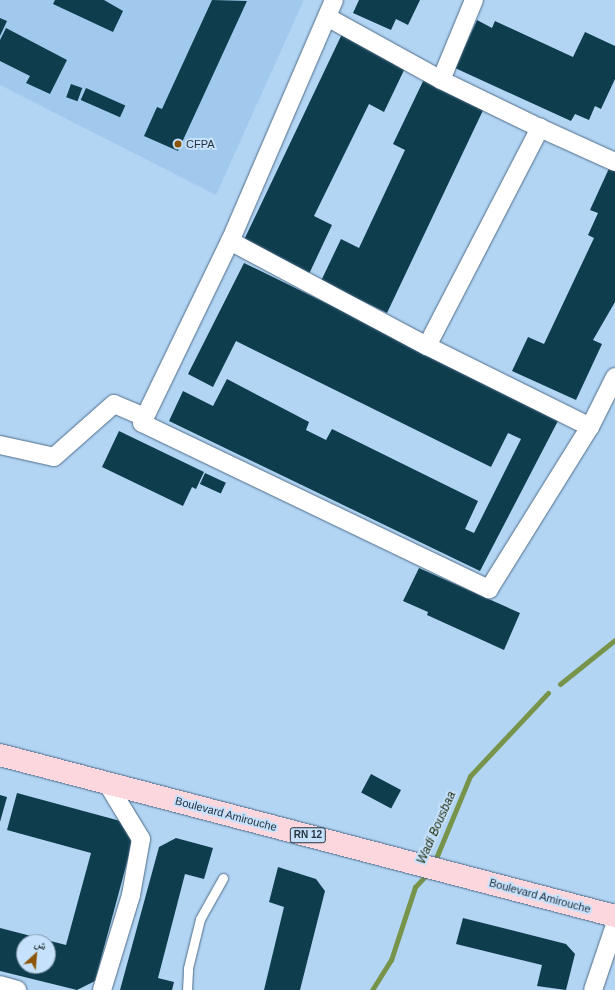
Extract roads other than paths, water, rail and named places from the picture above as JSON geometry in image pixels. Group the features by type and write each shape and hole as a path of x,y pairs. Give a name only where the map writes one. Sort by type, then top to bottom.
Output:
{"main road":[{"name":"Boulevard Amirouche","path":"0,756 615,916"}],"street":[{"path":"334,0 230,240 142,422 489,589 590,427 615,377"},
{"path":"441,80 474,0"},
{"path":"327,17 441,80 540,128 615,162"},
{"path":"427,346 540,128"},
{"path":"230,240 427,346 590,427"},
{"path":"0,445 54,457 114,404 144,417"},
{"path":"102,990 131,895 141,839 107,783"},
{"path":"593,990 615,925"},
{"path":"0,985 17,990"}],"lane":[{"path":"187,990 188,968 200,919 223,878"}],"waterway":[{"name":"Wadi Bousbaa","path":"560,684 615,640"},
{"name":"Wadi Bousbaa","path":"434,863 470,776 548,693"},
{"name":"Wadi Bousbaa","path":"372,990 391,960 415,887 428,873"}],"place":[{"name":"CFPA","path":"178,144"}]}
